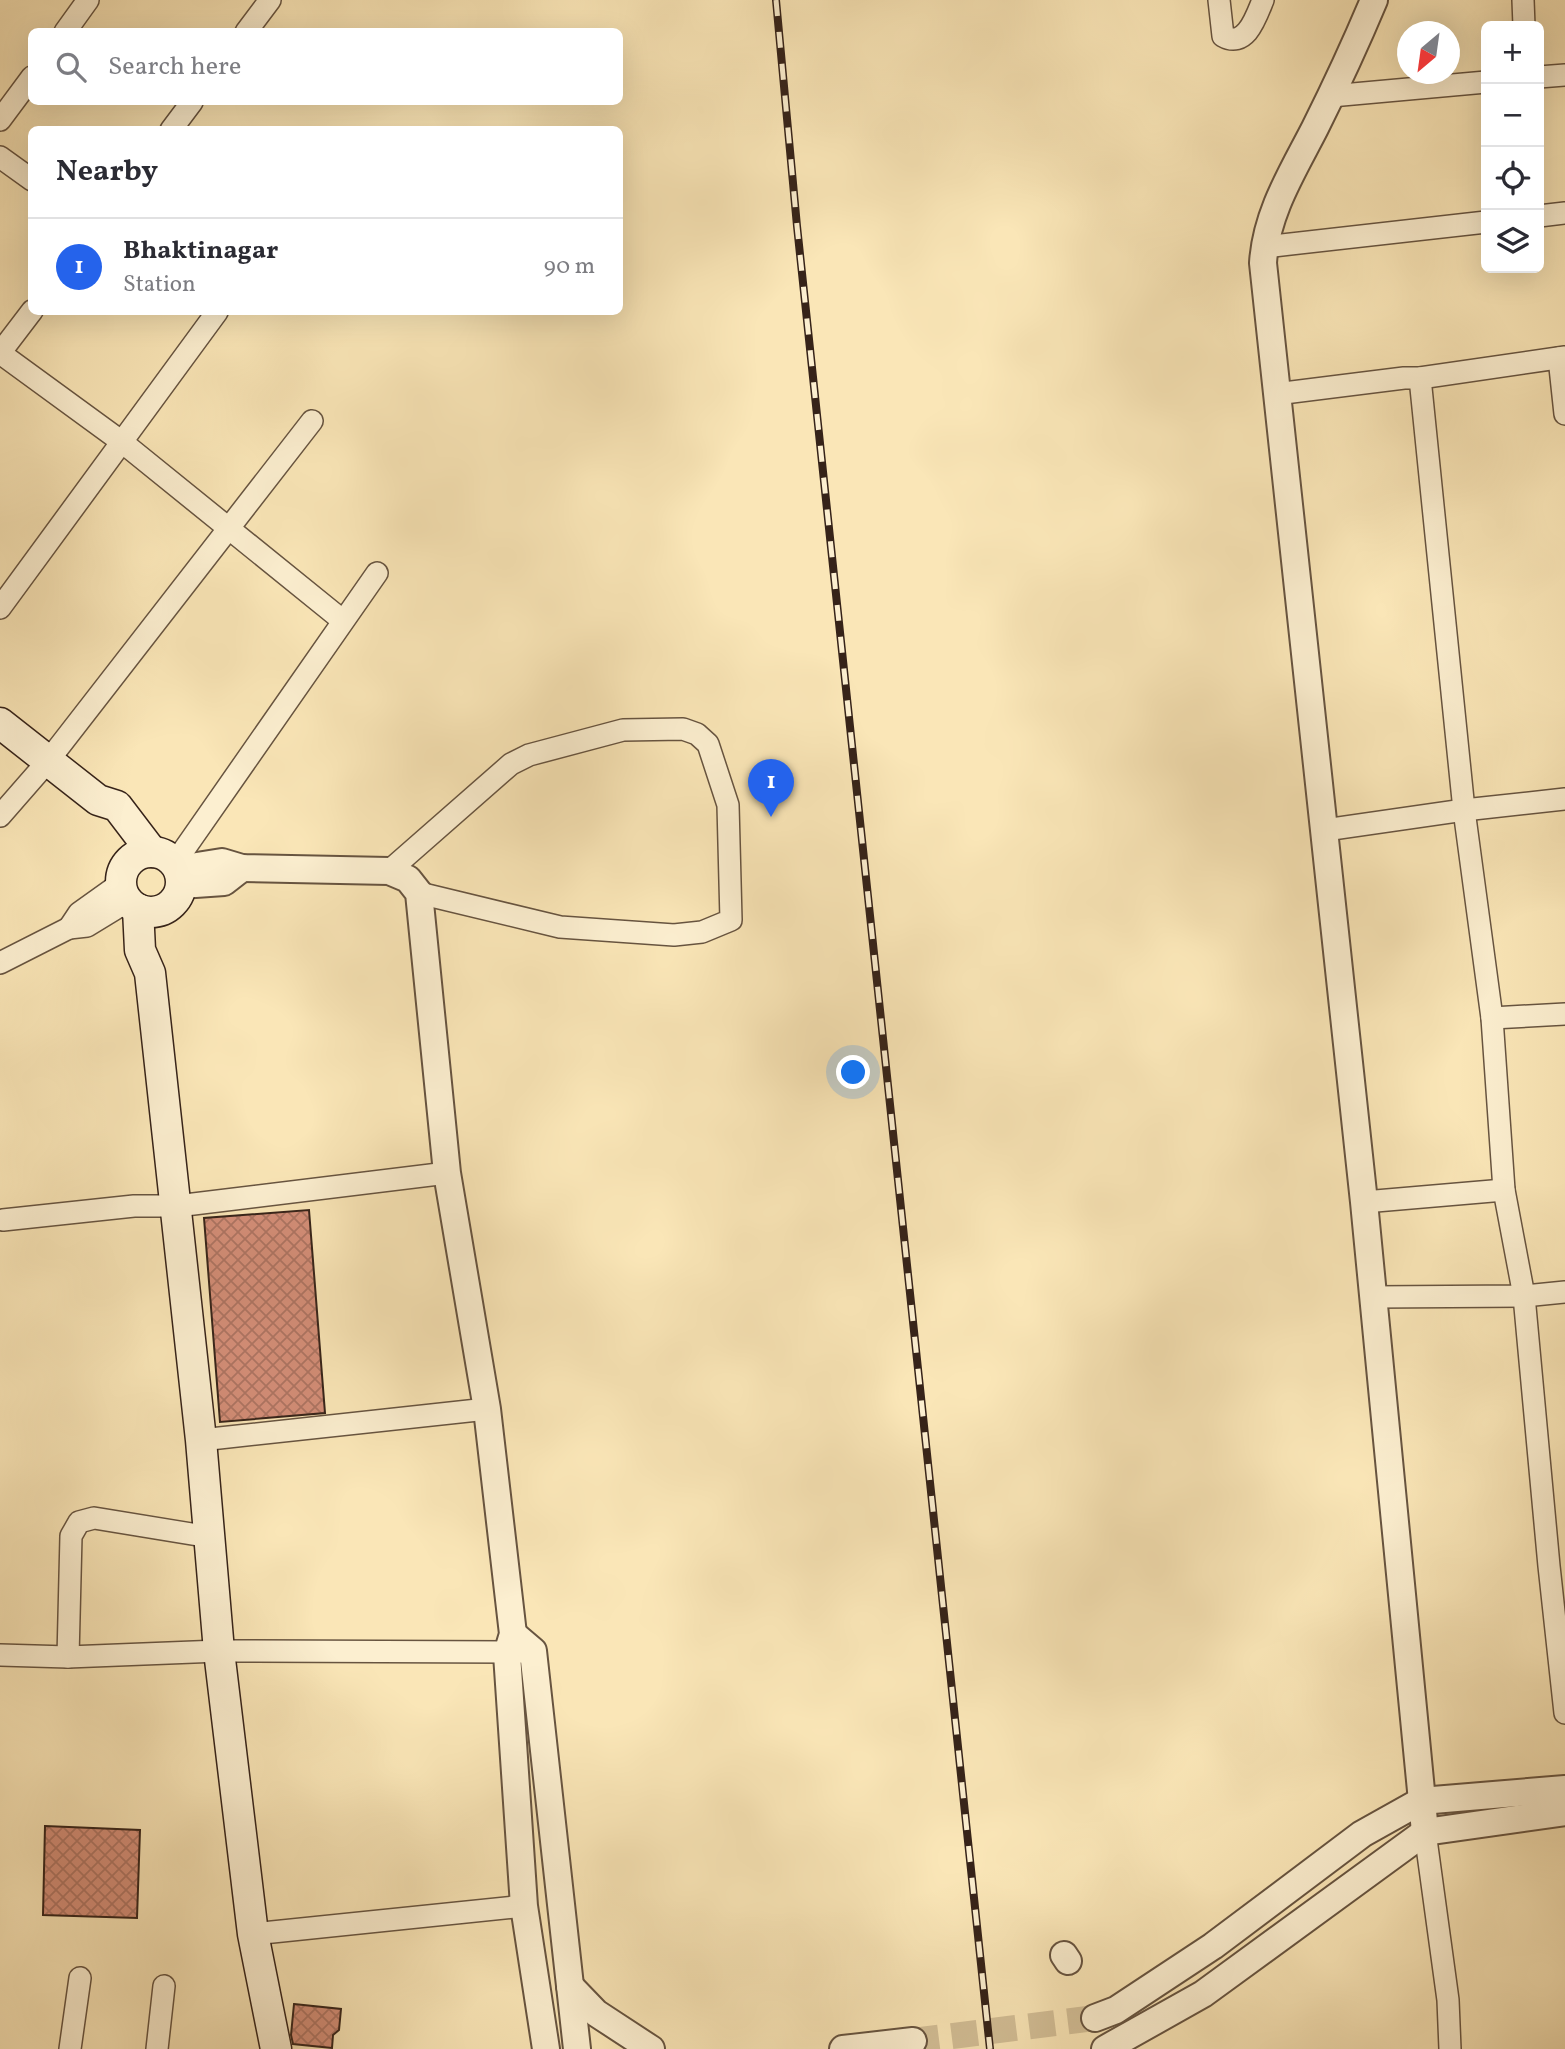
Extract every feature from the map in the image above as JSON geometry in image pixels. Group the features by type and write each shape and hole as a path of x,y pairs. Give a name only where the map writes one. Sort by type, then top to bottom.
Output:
{"main road":[{"path":"0,723 98,800 117,806 165,865 172,903 135,901"},
{"path":"165,865 130,860 124,868 135,901 160,950 150,973 201,1440 219,1651 253,1934 276,2049"}],"street":[{"path":"68,28 88,0"},
{"path":"249,28 270,0"},
{"path":"1219,0 1223,36 1229,39 1238,39 1246,33 1263,0"},
{"path":"1374,0 1331,96 1273,212 1264,247 1265,284 1374,1297 1421,1801 1448,2000 1450,2049"},
{"path":"1523,0 1524,21"},
{"path":"1544,77 1565,75"},
{"path":"0,120 28,82"},
{"path":"1331,96 1481,82"},
{"path":"174,126 190,105"},
{"path":"0,157 28,177"},
{"path":"1544,216 1565,214"},
{"path":"1264,247 1481,223"},
{"path":"29,315 0,353 122,442 342,621"},
{"path":"0,608 212,315"},
{"path":"1276,394 1420,378 1562,357 1565,414"},
{"path":"1420,378 1464,810 1492,1018 1504,1190 1524,1296 1557,1565 1565,1713"},
{"path":"0,816 48,761 312,421"},
{"path":"165,865 377,573"},
{"path":"389,871 504,770 528,755 623,730 683,729 698,734 708,744 728,805 731,920 718,927 674,935 560,926 419,893"},
{"path":"1325,830 1565,799"},
{"path":"165,865 222,862 242,868 389,871 408,879 419,893 447,1173 487,1409 518,1646 570,1986 577,2049"},
{"path":"0,963 69,928 88,926 135,901"},
{"path":"1492,1018 1565,1014"},
{"path":"3,1220 134,1206 177,1206 447,1173"},
{"path":"1364,1202 1504,1190"},
{"path":"1374,1297 1524,1296 1565,1292"},
{"path":"201,1440 487,1409"},
{"path":"68,1657 71,1536 79,1522 94,1518 210,1537"},
{"path":"0,1655 68,1657 219,1651 518,1646"},
{"path":"518,1646 524,1906 546,2049"},
{"path":"1095,2018 1116,2010 1138,1996 1213,1946 1362,1834 1421,1801 1565,1788"},
{"path":"1105,2049 1203,1994 1425,1832 1565,1812"},
{"path":"253,1934 524,1906"},
{"path":"70,2049 80,1978"},
{"path":"157,2049 164,1986"},
{"path":"570,1986 596,2013 651,2049"},
{"path":"843,2049 913,2041"}],"building":[{"path":"309,1210 325,1413 220,1422 204,1218"},
{"path":"45,1826 140,1830 137,1918 43,1915"},
{"path":"294,2004 341,2009 339,2030 333,2035 332,2048 293,2044 291,2035"}],"tunnel":[{"path":"913,2041 1095,2018"}],"railway":[{"path":"776,0 797,226 990,2049"}],"place":[{"name":"Bhaktinagar","path":"771,817"}]}
